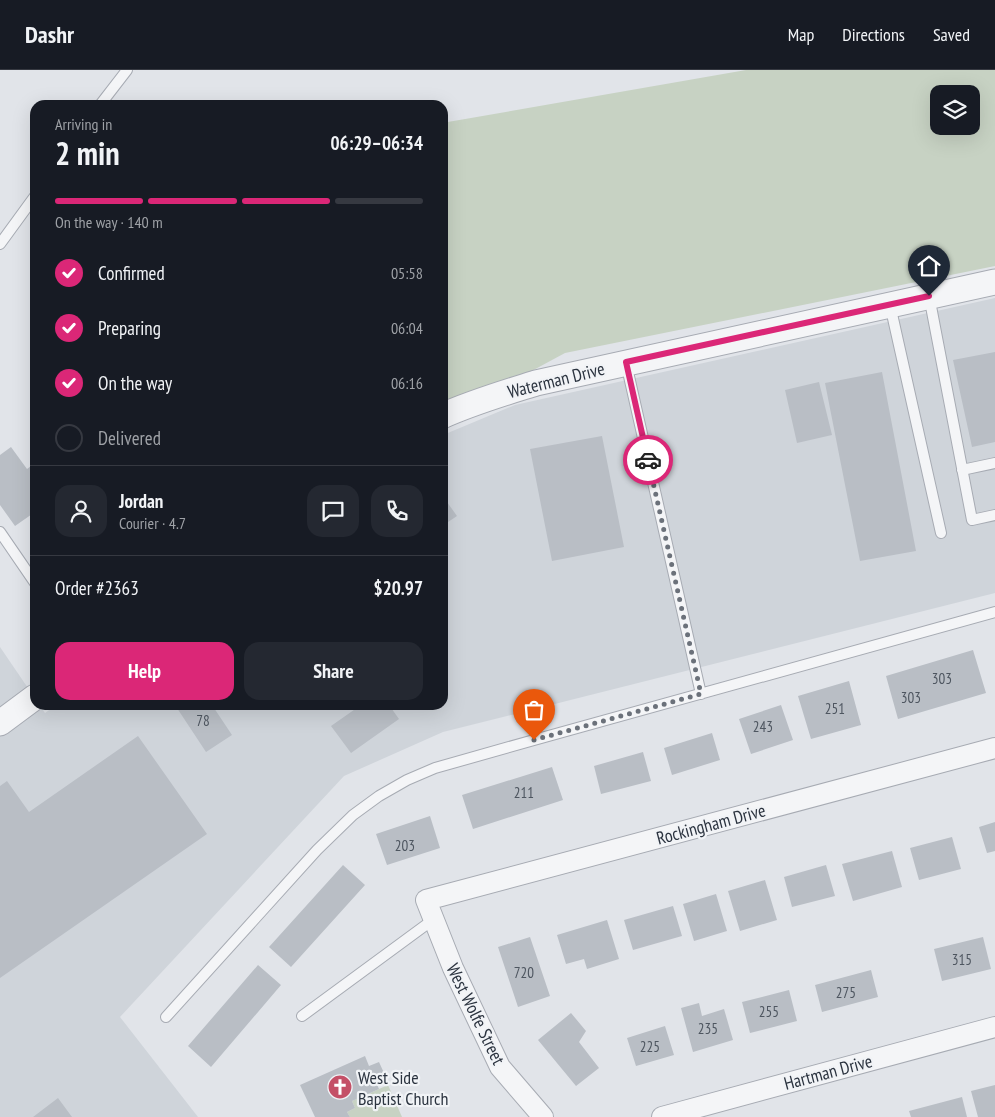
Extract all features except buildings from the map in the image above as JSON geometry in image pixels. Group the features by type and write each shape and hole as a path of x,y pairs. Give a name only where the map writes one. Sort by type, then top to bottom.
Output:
{"street":[{"name":"Waterman Drive","path":"448,413 492,396 536,383 995,282"},
{"path":"2,716 30,700"},
{"name":"Rockingham Drive","path":"426,900 995,748"},
{"name":"West Wolfe Street","path":"426,900 453,968 500,1067 543,1117"},
{"name":"Hartman Drive","path":"662,1117 995,1027"}],"lane":[{"path":"104,100 126,70"},
{"path":"0,244 30,203"},
{"path":"929,296 972,520 995,514"},
{"path":"890,305 941,534"},
{"path":"626,362 701,694"},
{"path":"962,470 995,463"},
{"path":"0,532 30,576"},
{"path":"0,546 12,549"},
{"path":"166,1017 316,850 353,815 379,796 407,780 435,768 995,612"},
{"path":"302,1016 434,919"}],"shaded area":[{"path":"995,298 995,593 443,732 344,776 120,1017 198,1117 0,1117 0,647 30,691 30,710 43,710 45,713 49,710 448,710 448,433 515,405"}],"green space":[{"path":"746,70 995,70 995,266 565,353 448,416 448,122"},
{"path":"388,1085 402,1117 350,1117 347,1112 355,1108 352,1101"}],"way so far":[{"path":"534,740 701,694 648,460"}],"place":[{"name":"West Side Baptist Church","path":"340,1087"}],"route":[{"path":"648,460 626,362 929,296"}]}
